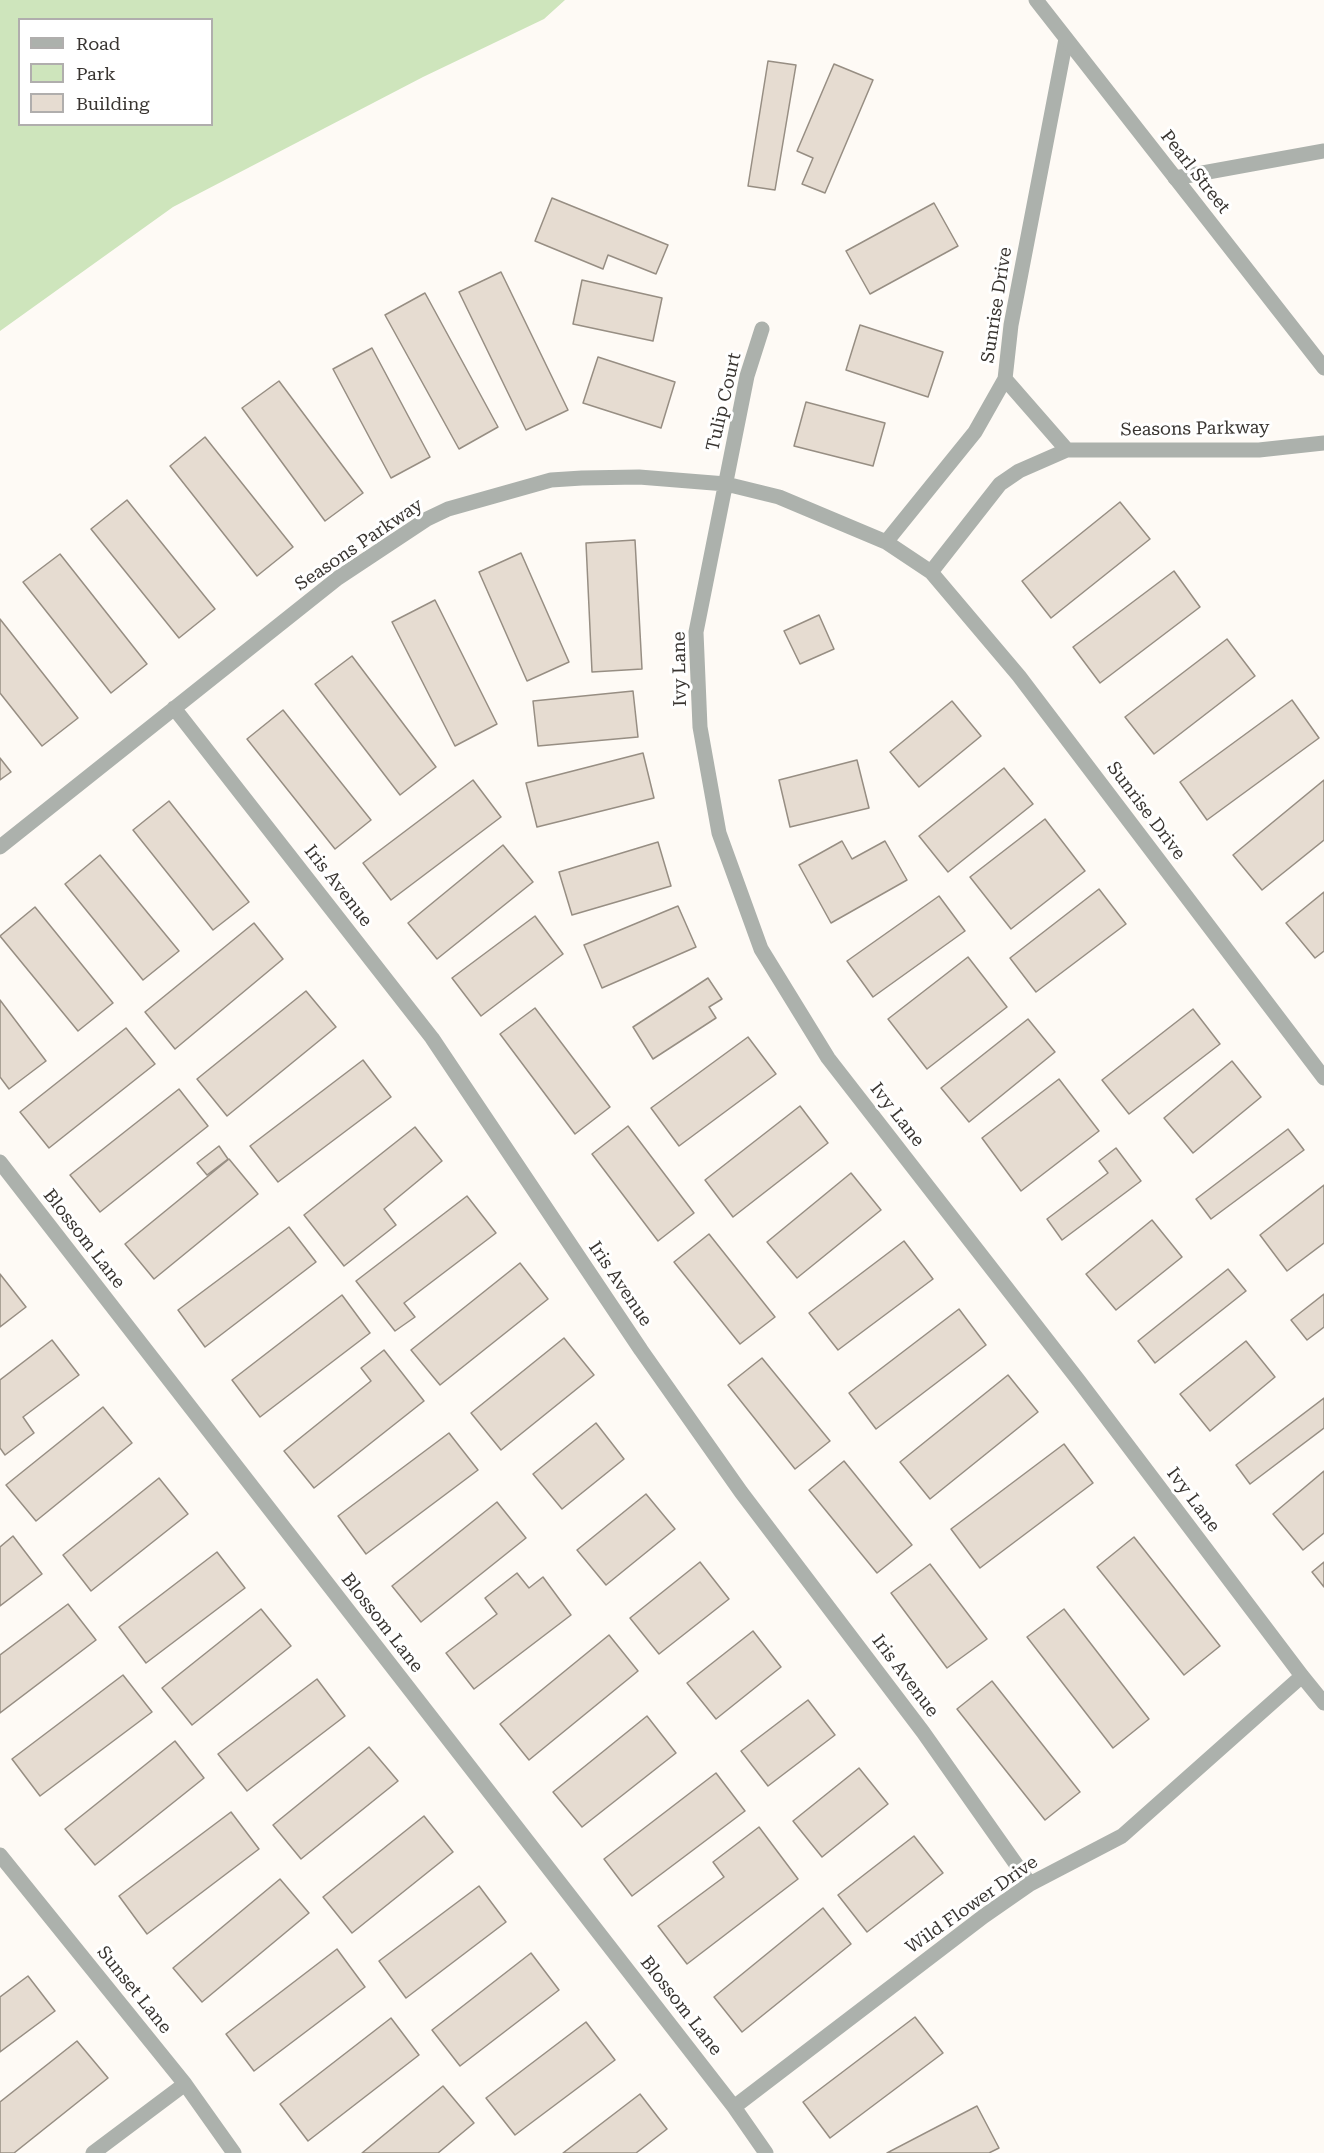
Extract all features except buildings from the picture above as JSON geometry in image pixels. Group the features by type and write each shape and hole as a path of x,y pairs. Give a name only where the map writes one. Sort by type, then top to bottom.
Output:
{"street":[{"name":"Pearl Street","path":"1036,0 1324,368"},
{"name":"Sunrise Drive","path":"886,542 975,432 1005,378 1011,325 1066,39"},
{"path":"1175,178 1324,151"},
{"name":"Tulip Court","path":"726,484 747,376 762,328"},
{"path":"931,573 1000,484 1019,471 1067,450 1005,378"},
{"name":"Seasons Parkway","path":"1067,450 1259,450 1324,443"},
{"name":"Seasons Parkway","path":"0,847 338,578 428,519 448,509 551,480 571,478 639,477 726,484 778,496 886,542 910,558"},
{"name":"Ivy Lane","path":"726,484 696,632 700,727 719,833 761,949 828,1058 1079,1381 1302,1676"},
{"name":"Sunrise Drive","path":"910,558 931,573 1019,676 1324,1078"},
{"name":"Iris Avenue","path":"174,708 432,1038 641,1350 721,1464 923,1732 1030,1884"},
{"name":"Blossom Lane","path":"0,1162 734,2107"},
{"path":"1302,1676 1324,1702"},
{"name":"Wild Flower Drive","path":"734,2107 984,1916 1030,1884 1122,1836 1302,1676"},
{"name":"Sunset Lane","path":"0,1855 185,2084 234,2153"},
{"path":"93,2153 185,2084"},
{"path":"734,2107 766,2153"}],"green space":[{"path":"0,0 565,0 544,19 423,77 173,207 0,331"}]}
